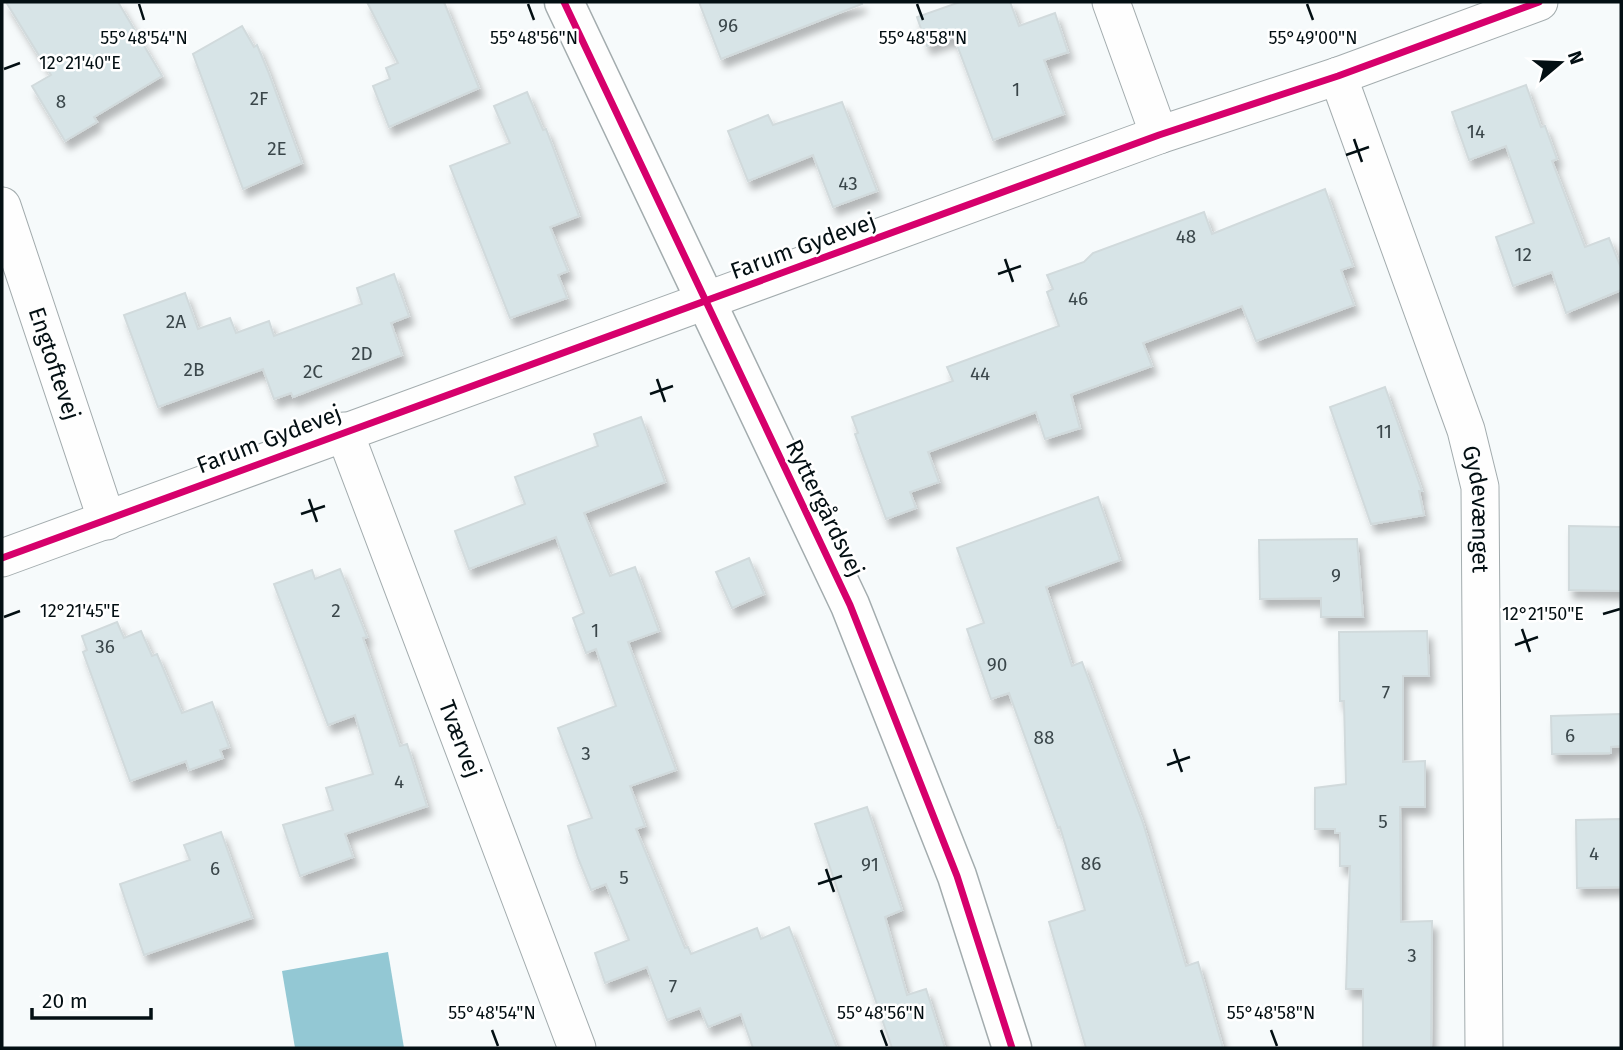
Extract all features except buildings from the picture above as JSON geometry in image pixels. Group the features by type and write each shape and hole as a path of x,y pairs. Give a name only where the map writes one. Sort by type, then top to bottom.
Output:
{"street":[{"name":"Ryttergårdsvej","path":"564,2 871,655 957,876 1012,1048"},
{"path":"1111,2 1159,135"},
{"name":"Farum Gydevej","path":"2,558 107,521 344,430 705,302 1159,135 1338,76 1539,2"},
{"name":"Gydevænget","path":"1338,76 1466,430 1480,487 1484,1048"},
{"name":"Engtoftevej","path":"2,206 107,521"},
{"name":"Tværvej","path":"344,430 577,1048"}],"water":[{"path":"388,952 404,1048 295,1048 282,971"}],"cycle path":[{"path":"564,2 850,605 957,876 1012,1048"},
{"path":"2,558 1159,135 1338,76 1539,2"}]}
